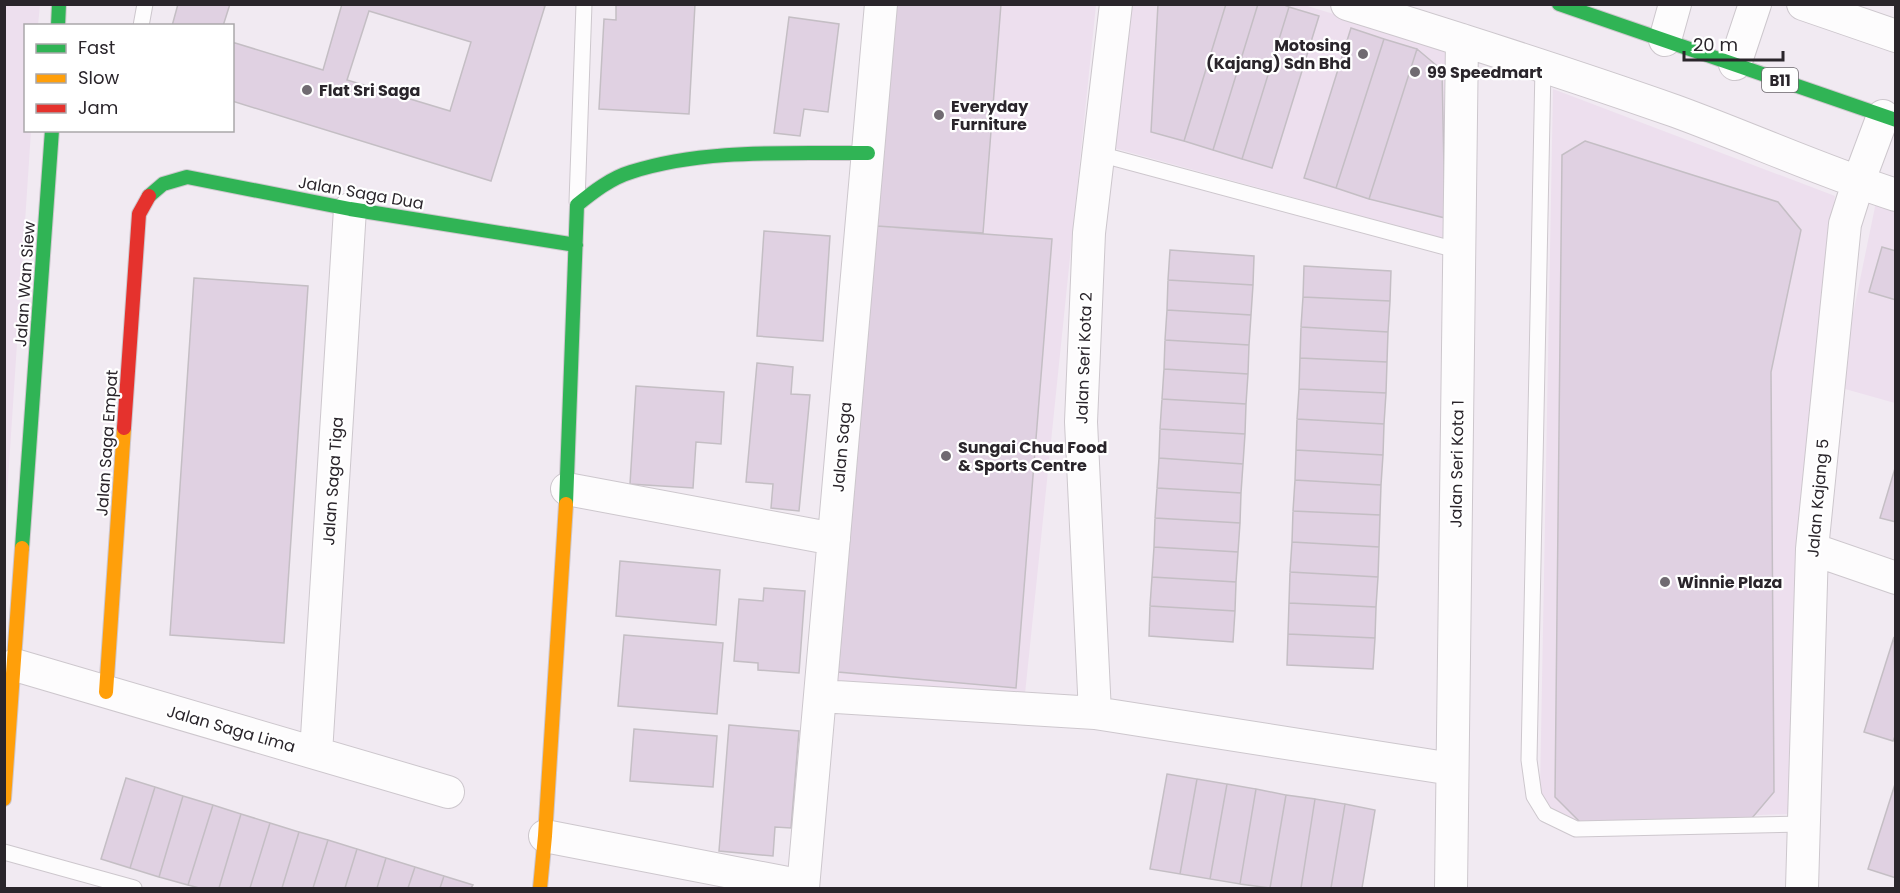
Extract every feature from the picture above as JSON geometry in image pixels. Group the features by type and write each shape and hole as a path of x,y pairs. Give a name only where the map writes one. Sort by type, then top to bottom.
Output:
{"street":[{"path":"58,24 59,4"},
{"name":"Jalan Saga","path":"803,887 881,4"},
{"name":"Jalan Seri Kota 2","path":"1095,713 1081,422 1089,233 1116,4"},
{"path":"1347,4 1676,112 1858,183 1896,195"},
{"name":"B11","path":"1559,4 1889,118"},
{"path":"1665,40 1675,4"},
{"path":"1735,64 1755,4"},
{"path":"1803,4 1896,36"},
{"name":"Jalan Seri Kota 1","path":"1451,888 1462,40"},
{"name":"Jalan Kajang 5","path":"1802,888 1812,549 1845,224 1858,183 1889,118"},
{"name":"Jalan Wan Siew","path":"4,799 10,665 52,132"},
{"path":"540,888 567,489 577,205 589,195 630,173 674,162 726,157 868,153"},
{"name":"Jalan Saga Dua","path":"147,198 163,184 187,177 350,209 576,245"},
{"name":"Jalan Saga Empat","path":"106,692 139,214 147,198"},
{"name":"Jalan Saga Tiga","path":"316,753 350,209"},
{"path":"567,489 834,539"},
{"path":"1812,549 1896,578"},
{"name":"Jalan Saga Lima","path":"10,665 448,792"},
{"path":"820,696 1095,713 1452,769"},
{"path":"545,836 803,887"}],"lane":[{"path":"141,24 145,4"},
{"path":"577,205 584,4"},
{"path":"1543,67 1529,748 1534,796 1545,814 1576,829 1804,825"},
{"path":"1099,154 1460,251"},
{"path":"4,852 134,888"}],"shaded area":[{"path":"5,4 40,5 38,24 24,24 24,132 31,132 5,526"},
{"path":"894,5 1096,5 1025,694 832,684"},
{"path":"1131,5 1304,5 1449,49 1448,240 1110,147"},
{"name":"Winnie Plaza","path":"1553,89 1835,196 1829,233 1790,814 1574,822 1547,807 1540,791"},
{"path":"1876,202 1895,209 1895,403 1838,387"}],"building":[{"path":"178,4 230,4 224,24 173,24"},
{"name":"Flat Sri Saga","path":"342,4 539,4 545,6 491,181 234,102 234,43 323,70","holes":["369,11 471,42 450,111 347,80"]},
{"path":"616,4 695,4 689,114 599,109 604,19 616,20"},
{"name":"Everyday Furniture","path":"895,4 1001,4 983,233 877,226"},
{"path":"1158,4 1226,4 1184,141 1151,132"},
{"path":"1226,4 1258,4 1213,150 1184,141"},
{"path":"1258,4 1282,4 1289,7 1242,159 1213,150"},
{"path":"1289,7 1319,16 1272,168 1242,159"},
{"path":"789,17 839,24 828,112 804,109 800,136 774,133"},
{"path":"1351,28 1384,39 1336,188 1304,178"},
{"path":"1384,39 1417,49 1369,199 1336,188"},
{"path":"1417,49 1442,70 1445,218 1369,199"},
{"name":"Winnie Plaza","path":"1585,141 1778,202 1801,230 1771,372 1774,792 1752,818 1580,822 1555,797 1562,155"},
{"name":"Sungai Chua Food & Sports Centre","path":"877,226 1052,239 1016,688 838,672"},
{"path":"764,231 830,236 823,341 757,336"},
{"path":"1882,247 1896,251 1896,300 1869,292"},
{"path":"1170,250 1254,256 1253,285 1168,280"},
{"path":"1304,266 1391,271 1390,301 1303,297"},
{"path":"194,278 308,286 284,643 170,635"},
{"path":"1168,280 1253,285 1251,315 1167,310"},
{"path":"1303,297 1390,301 1388,332 1301,327"},
{"path":"1167,310 1251,315 1249,345 1165,340"},
{"path":"1301,327 1388,332 1387,362 1300,358"},
{"path":"1165,340 1249,345 1248,374 1164,369"},
{"path":"1300,358 1387,362 1386,393 1299,389"},
{"path":"757,363 793,367 791,394 810,395 799,511 771,508 773,484 746,482"},
{"path":"1164,369 1248,374 1246,404 1162,399"},
{"path":"636,386 724,392 721,444 696,442 693,488 630,484"},
{"path":"1299,389 1386,393 1384,424 1297,419"},
{"path":"1162,399 1246,404 1245,434 1160,429"},
{"path":"1297,419 1384,424 1383,455 1296,450"},
{"path":"1160,429 1245,434 1243,464 1159,458"},
{"path":"1296,450 1383,455 1381,485 1295,480"},
{"path":"1159,458 1243,464 1241,493 1157,488"},
{"path":"1896,465 1896,522 1880,518"},
{"path":"1295,480 1381,485 1380,515 1293,511"},
{"path":"1157,488 1241,493 1240,523 1155,518"},
{"path":"1293,511 1380,515 1379,547 1292,542"},
{"path":"1155,518 1240,523 1238,552 1154,547"},
{"path":"1292,542 1379,547 1378,577 1290,572"},
{"path":"1154,547 1238,552 1236,582 1152,577"},
{"path":"620,561 720,570 716,625 616,616"},
{"path":"1290,572 1378,577 1376,607 1289,603"},
{"path":"1152,577 1236,582 1235,611 1150,606"},
{"path":"764,588 805,591 799,673 758,670 758,663 734,661 739,599 763,601"},
{"path":"1289,603 1376,607 1375,638 1288,634"},
{"path":"1150,606 1235,611 1233,642 1149,636"},
{"path":"1288,634 1375,638 1373,669 1287,665"},
{"path":"624,635 723,643 717,714 618,706"},
{"path":"1894,637 1896,734 1893,741 1864,732"},
{"path":"729,725 799,731 791,828 775,827 773,856 719,851"},
{"path":"634,729 717,736 713,787 630,781"},
{"path":"1167,774 1197,779 1180,874 1150,869"},
{"path":"126,778 155,787 130,868 101,859"},
{"path":"1197,779 1227,784 1210,879 1180,874"},
{"path":"1896,781 1896,878 1868,869"},
{"path":"1227,784 1256,789 1240,884 1210,879"},
{"path":"155,787 183,796 159,877 130,868"},
{"path":"1256,789 1286,795 1270,888 1240,884"},
{"path":"1286,795 1315,799 1301,888 1270,888"},
{"path":"183,796 213,805 188,885 159,877"},
{"path":"1315,799 1345,804 1331,888 1301,888"},
{"path":"1345,804 1375,810 1362,888 1331,888"},
{"path":"213,805 241,814 219,888 199,888 188,885"},
{"path":"241,814 270,823 250,888 219,888"},
{"path":"270,823 299,832 282,888 250,888"},
{"path":"299,832 328,840 313,888 282,888"},
{"path":"328,840 357,849 345,888 313,888"},
{"path":"357,849 386,858 377,888 345,888"},
{"path":"386,858 415,867 408,888 377,888"},
{"path":"415,867 444,876 440,888 408,888"},
{"path":"444,876 473,885 471,888 440,888"}],"traffic: fast":[{"path":"58,24 59,4"},
{"path":"1559,4 1896,120"},
{"path":"22,548 52,132"},
{"path":"566,504 577,205 616,178 660,164 748,154 868,153"},
{"path":"149,196 163,184 187,177 350,209 576,245"}],"traffic: slow":[{"path":"106,692 124,428"},
{"path":"540,888 566,504"},
{"path":"4,799 22,548"}],"traffic: jam":[{"path":"124,428 139,214 149,196"}],"place":[{"name":"Motosing (Kajang) Sdn Bhd","path":"1363,54"},
{"name":"99 Speedmart","path":"1415,72"},
{"name":"Flat Sri Saga","path":"307,90"},
{"name":"Everyday Furniture","path":"939,115"},
{"name":"Sungai Chua Food & Sports Centre","path":"946,456"},
{"name":"Winnie Plaza","path":"1665,582"}]}
